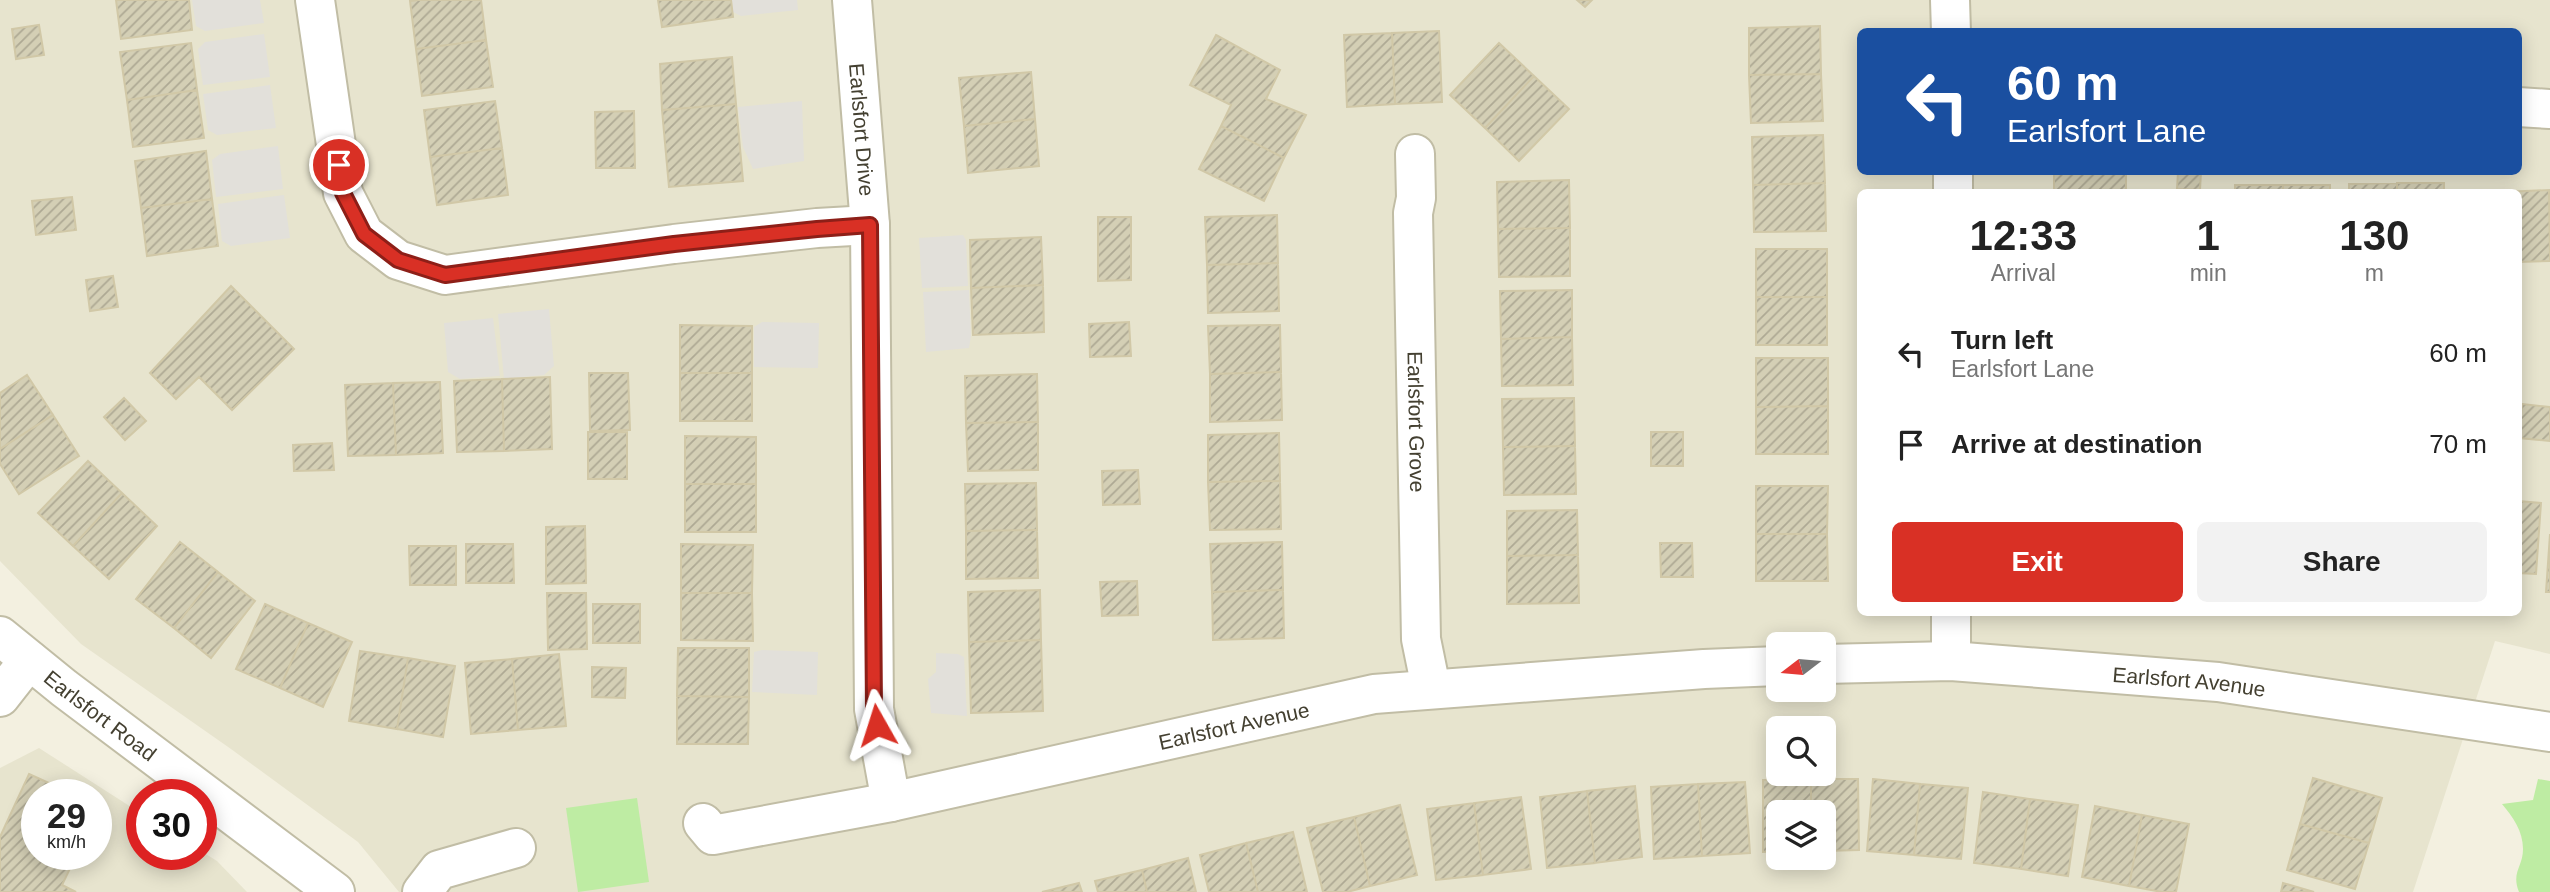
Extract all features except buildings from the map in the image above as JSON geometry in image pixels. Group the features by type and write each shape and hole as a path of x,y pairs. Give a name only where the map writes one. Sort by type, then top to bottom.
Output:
{"street":[{"path":"315,0 343,193 364,234 398,260 445,275 687,243 870,225"},
{"name":"Earlsfort Drive","path":"852,0 870,225 874,709 891,802"},
{"path":"1950,0 1951,28"},
{"path":"2522,107 2550,109"},
{"name":"Earlsfort Grove","path":"1415,154 1416,198 1413,213 1422,639 1431,688"},
{"path":"1951,616 1951,661"},
{"name":"Earlsfort Road","path":"0,636 335,892"},
{"path":"0,697 29,660"},
{"name":"Earlsfort Avenue","path":"1836,664 1951,661 2218,682 2550,732"},
{"name":"Earlsfort Avenue","path":"703,823 713,835 891,802 1374,694 1766,666"},
{"path":"422,892 439,870 516,848"}],"shaded area":[{"path":"0,0 2550,0 2550,654 2495,641 2413,892 399,892 358,842 81,644 0,561"},
{"path":"192,0 260,0 264,23 205,31 196,26"},
{"path":"732,0 797,0 798,10 741,16 733,12"},
{"path":"264,34 270,77 203,85 198,49 205,42"},
{"path":"270,85 276,128 217,135 208,130 203,94"},
{"path":"802,101 804,161 753,169 743,147 738,107"},
{"path":"278,146 283,189 216,197 212,160 220,154"},
{"path":"284,195 290,238 231,246 222,241 218,204"},
{"path":"963,235 966,240 968,286 922,288 919,238"},
{"path":"969,290 969,348 926,352 923,292"},
{"path":"549,309 554,366 544,375 504,379 498,314"},
{"path":"493,318 500,376 460,379 448,372 444,323"},
{"path":"762,322 819,323 818,368 754,367 754,327"},
{"path":"754,652 818,652 817,695 752,692"},
{"path":"936,653 958,654 964,657 967,716 931,713 928,679 936,672"},
{"path":"39,748 87,779 21,779 21,870 112,870 112,795 126,804 126,870 217,870 217,861 247,892 0,892 0,768"}],"green space":[{"path":"2538,779 2550,781 2550,892 2519,892 2516,879 2523,842 2517,825 2502,804 2533,800"},
{"path":"637,798 649,882 578,892 566,808"}],"route":[{"path":"339,165 343,193 364,234 398,260 445,275 674,244 870,225 874,709 877,725"}]}
